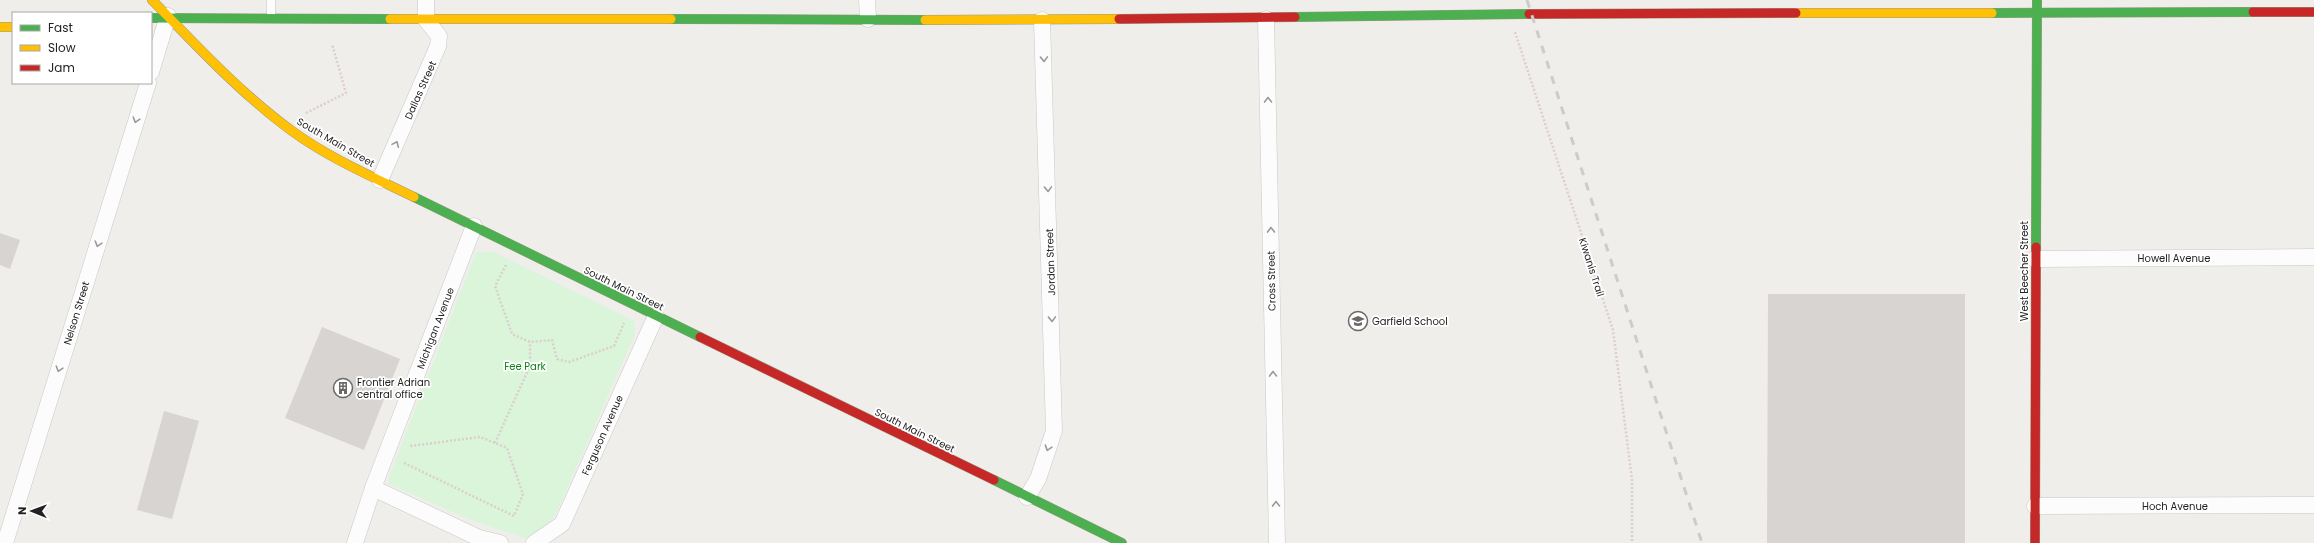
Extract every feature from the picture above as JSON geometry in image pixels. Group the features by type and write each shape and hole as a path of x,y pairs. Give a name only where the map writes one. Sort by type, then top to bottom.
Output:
{"street":[{"name":"South Main Street","path":"152,0 247,92 292,131 380,180 1122,543"},
{"path":"426,0 426,20"},
{"path":"868,0 868,19"},
{"name":"West Beecher Street","path":"2035,543 2037,0"},
{"path":"152,18 168,16 426,20 546,18 1042,20 1508,14 1589,7 2037,13 2314,12"},
{"path":"152,69 168,16"},
{"name":"Cross Street","path":"1266,18 1277,543"},
{"name":"Dallas Street","path":"380,180 438,46 439,36 426,20"},
{"name":"Jordan Street","path":"1027,497 1038,479 1054,431 1042,20"},
{"path":"0,27 12,26"},
{"name":"Nelson Street","path":"5,543 148,84"},
{"name":"Michigan Avenue","path":"355,543 373,488 474,226"},
{"name":"Howell Avenue","path":"2035,259 2314,257"},
{"name":"Ferguson Avenue","path":"534,543 562,524 656,316"},
{"path":"373,488 479,538 500,543"},
{"name":"Hoch Avenue","path":"2036,506 2314,505"}],"lane":[{"path":"271,0 271,18"}],"path":[{"name":"Kiwanis Trail","path":"1508,14 1613,330 1632,480 1632,543"},
{"path":"306,113 346,93 332,44"},
{"path":"506,265 495,286 512,334 530,342 552,340 557,359 569,362 614,346 624,323"},
{"path":"495,443 530,366 530,342"},
{"path":"404,463 514,516 523,494 507,448 480,437 410,446"}],"green space":[{"name":"Fee Park","path":"476,252 494,252 634,321 635,334 558,509 548,527 527,539 473,521 389,484 389,477"}],"building":[{"path":"0,233 20,240 10,269 0,265"},
{"path":"1768,294 1965,294 1965,543 1767,543"},
{"name":"Frontier Adrian central office","path":"322,327 400,359 364,450 285,418"},
{"path":"164,411 199,421 172,519 137,510"}],"railway":[{"path":"1527,0 1702,543"}],"traffic: fast":[{"path":"2036,247 2037,0"},
{"path":"1992,13 2253,12"},
{"path":"1295,17 1529,14"},
{"path":"152,18 390,19"},
{"path":"671,19 925,20"},
{"path":"414,197 700,337"},
{"path":"994,480 1122,543"}],"traffic: slow":[{"path":"152,0 236,85 292,131 321,150 414,197"},
{"path":"1796,13 1992,13"},
{"path":"390,19 671,19"},
{"path":"925,20 1119,19"},
{"path":"0,27 12,27"}],"traffic: jam":[{"path":"2253,12 2314,12"},
{"path":"1529,14 1796,13"},
{"path":"1119,19 1295,17"},
{"path":"2035,543 2036,247"},
{"path":"700,337 994,480"}],"place":[{"name":"Garfield School","path":"1358,321"},
{"name":"Frontier Adrian central office","path":"343,388"}]}
